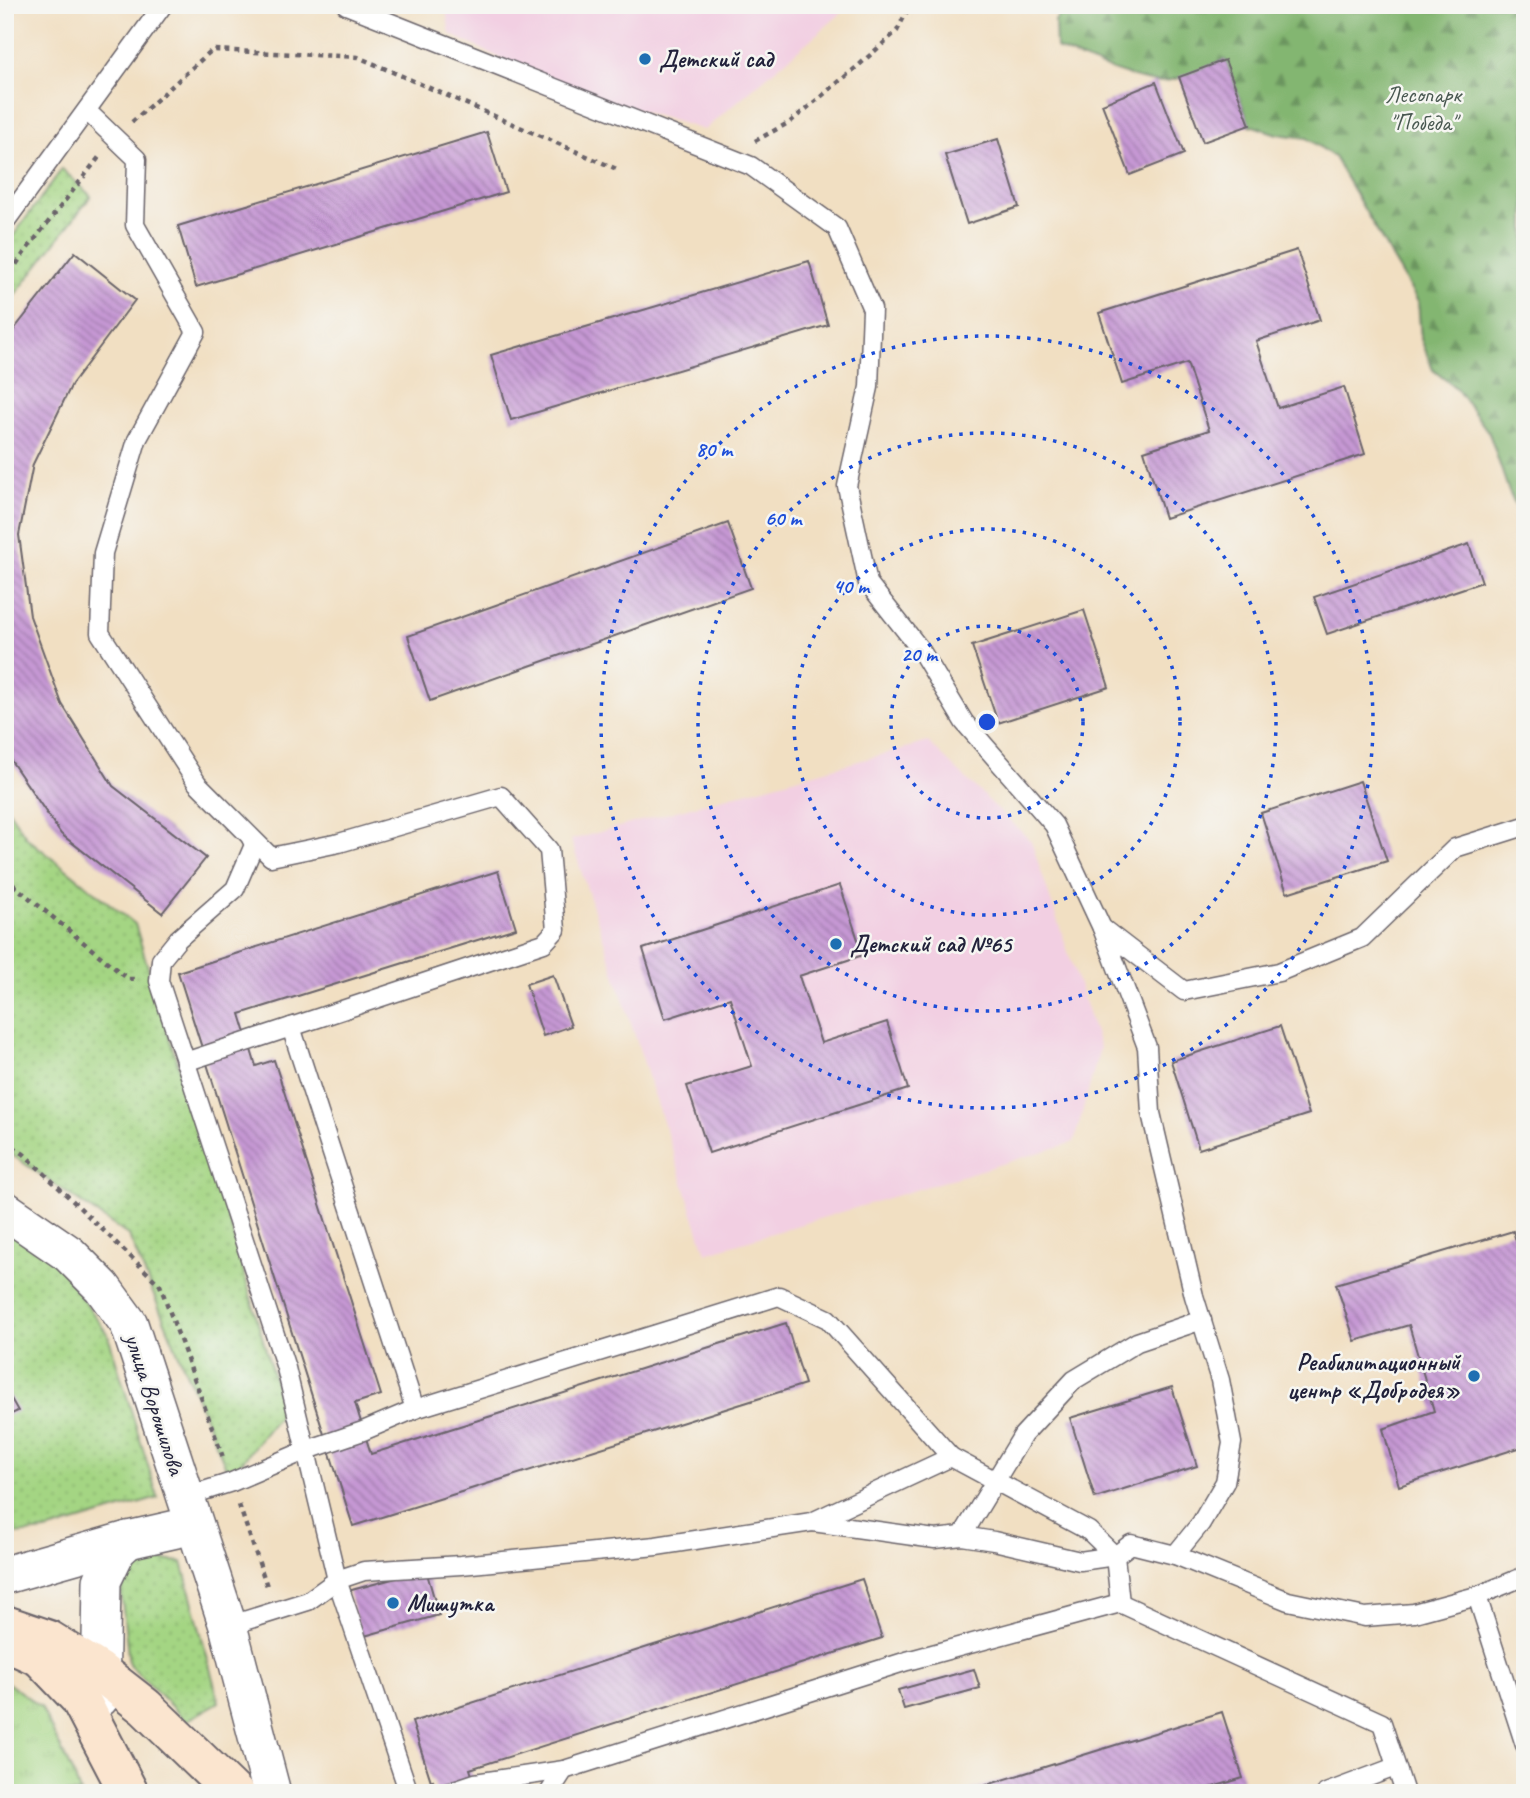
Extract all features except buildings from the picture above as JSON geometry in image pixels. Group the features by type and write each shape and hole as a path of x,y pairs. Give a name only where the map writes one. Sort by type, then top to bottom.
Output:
{"main road":[{"path":"5,1625 49,1640 90,1685 129,1791"},
{"path":"5,1641 90,1685 145,1707 234,1793"}],"street":[{"name":"улица Ворошилова","path":"5,1210 69,1254 102,1287 129,1324 228,1626 272,1793"},
{"path":"5,1575 128,1540 190,1511"},
{"path":"90,1685 102,1581 117,1550 128,1540"}],"lane":[{"path":"5,222 163,5"},
{"path":"346,5 751,166 837,228 872,309 869,387 847,486 868,583 920,649 964,722 1054,825 1102,928 1147,1047 1151,1113 1202,1320 1220,1380 1232,1443 1225,1482 1201,1523 1175,1555"},
{"path":"87,111 137,159 135,225 196,332 138,440 103,553 100,633 197,783 271,857 339,843 501,796 549,850 556,930 544,943 185,1062"},
{"path":"1102,928 1184,991 1279,972 1362,939 1455,848 1525,827"},
{"path":"251,838 254,845 235,889 178,939 161,960 159,981 286,1368 337,1580 409,1793"},
{"path":"291,1027 415,1409"},
{"path":"190,1511 232,1482 415,1409 779,1296 828,1319 951,1457 1089,1531 1115,1556 1120,1603"},
{"path":"962,1536 1023,1435 1074,1380 1138,1342 1202,1320"},
{"path":"228,1626 308,1601 337,1580 364,1571 461,1565 656,1546 812,1522 951,1457"},
{"path":"812,1522 935,1539 962,1536 1080,1561 1115,1556 1131,1544 1175,1555 1288,1601 1365,1617 1414,1613 1477,1596 1525,1576"},
{"path":"1477,1596 1525,1745"},
{"path":"445,1793 475,1783 564,1770 907,1661 1120,1603 1382,1723 1405,1793"},
{"path":"1326,1793 1395,1767"},
{"path":"549,1793 564,1770"}],"path":[{"path":"734,160 738,150 790,122 858,66 897,31 910,5"},
{"path":"5,281 115,137 212,50 358,57 619,170"},
{"path":"5,878 128,979 159,981"}],"shaded area":[{"name":"Детский сад","path":"445,5 851,5 704,130 556,85 450,34"},
{"name":"Детский сад №65","path":"928,742 1031,841 1100,1048 1074,1142 706,1253 571,840"}],"green space":[{"name":"Лесопарк \"Победа\"","path":"1065,5 1525,5 1525,526 1509,492 1489,433 1456,388 1433,370 1421,339 1418,302 1334,157 1307,138 1277,134 1250,125 1225,60 1184,76 1159,82 1124,74 1056,48 1055,21"},
{"path":"62,169 91,196 5,308 5,247"},
{"path":"5,805 27,838 135,924 228,1217 283,1410 230,1477 129,1236 5,1150"},
{"path":"5,1226 55,1259 108,1335 158,1498 46,1531 5,1535"},
{"path":"136,1558 182,1562 219,1702 186,1721 129,1664 121,1591"},
{"path":"5,1681 41,1707 80,1793 5,1793"}],"place":[{"name":"Детский сад","path":"645,59"},
{"name":"Детский сад №65","path":"836,944"},
{"name":"Реабилитационный центр «Добродея»","path":"1474,1376"},
{"name":"Мишутка","path":"393,1603"}]}
